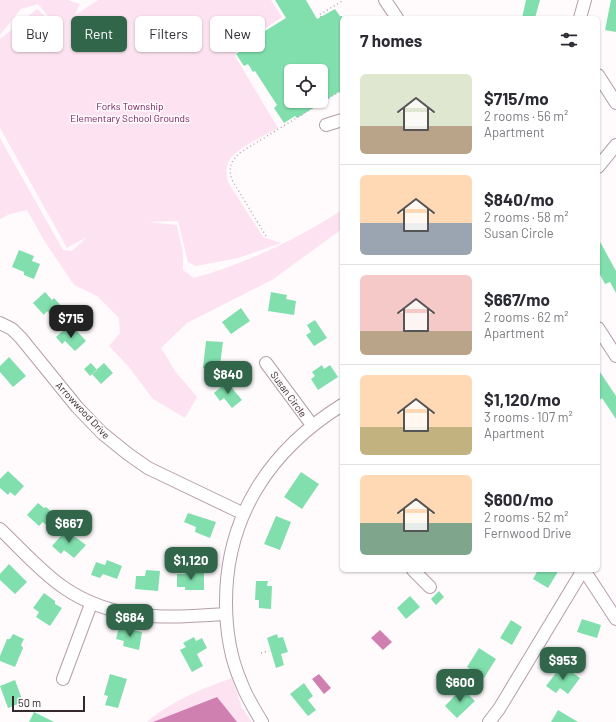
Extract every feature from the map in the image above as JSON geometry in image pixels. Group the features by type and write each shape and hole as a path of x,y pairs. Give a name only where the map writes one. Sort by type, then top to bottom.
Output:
{"street":[{"path":"385,0 396,16"},
{"path":"581,16 585,0"},
{"path":"600,78 616,103"},
{"path":"326,125 340,121"},
{"path":"600,165 616,145"},
{"name":"Arrowwood Drive","path":"0,323 12,329 21,338 77,407 102,433 128,454 148,468 214,498 242,514"},
{"path":"600,331 616,356"},
{"name":"Susan Circle","path":"266,363 312,425"},
{"path":"262,722 240,681 227,630 226,580 229,560 242,514 266,473 298,437 312,425 340,409"},
{"path":"0,528 50,577 91,604 108,610 136,616 200,616 225,614 226,610"},
{"path":"415,572 430,587"},
{"path":"489,722 499,709 582,572"},
{"path":"584,572 616,618"},
{"path":"63,679 91,604"}],"path":[{"path":"321,17 320,15 344,0"},
{"path":"266,236 232,180 230,172 232,161 241,152 340,91"},
{"path":"261,653 269,651"}],"green space":[{"name":"Forks Township Elementary School Grounds","path":"0,0 68,0 80,4 75,15 98,0 271,0 282,17 265,29 265,16 210,16 210,52 236,52 235,56 278,128 234,154 227,166 228,182 263,237 281,243 238,258 196,266 188,262 178,221 149,222 177,225 183,253 183,270 194,278 271,250 340,211 340,230 272,280 187,323 161,348 175,371 197,397 185,418 153,399 128,366 109,346 120,333 119,318 97,296 74,285 45,242 27,210 10,214 0,219 0,138 63,250 72,251 87,237 67,248 0,128 0,39 12,29 12,52 63,52 63,16 48,16 38,4 21,9 15,16 12,16 12,20 0,35"},
{"name":"Forks Township Elementary School Grounds","path":"37,9 45,16 28,16"},
{"path":"232,678 242,708 252,722 147,722 165,708 176,702"}],"shaded area":[{"path":"380,630 392,642 383,650 371,638"},
{"path":"319,674 331,688 324,694 312,679"},
{"path":"217,697 237,722 153,722"}],"building":[{"path":"275,0 306,0 317,19 335,9 340,16 340,91 328,99 328,64 284,64 284,108 313,108 297,118 295,116 284,123 274,108 277,105 255,71 253,72 248,64 244,66 236,54 239,52 265,52 265,31 286,18"},
{"path":"526,0 540,0 536,16 522,16"},
{"path":"611,0 616,0 616,32 605,30"},
{"path":"600,242 616,271 616,293 610,282 605,284 600,275"},
{"path":"19,250 34,256 32,261 40,264 34,279 24,275 24,272 12,267"},
{"path":"45,292 52,300 54,298 64,309 53,318 47,311 44,315 33,303"},
{"path":"271,292 287,295 286,299 296,301 294,315 268,311"},
{"path":"241,308 250,321 231,334 222,322"},
{"path":"315,320 327,338 314,346 306,335 311,332 307,325"},
{"path":"67,327 72,333 76,330 86,341 75,351 65,341 62,344 56,337"},
{"path":"206,341 223,342 220,365 217,365 217,369 203,368"},
{"path":"9,357 26,376 13,387 0,372 0,366"},
{"path":"91,363 97,370 90,376 84,369"},
{"path":"104,363 113,373 101,384 92,374"},
{"path":"322,365 324,369 330,365 338,377 318,390 311,379 315,376 312,372"},
{"path":"600,372 616,396 616,419 602,398 600,400"},
{"path":"227,382 242,400 232,408 224,398 220,401 214,393"},
{"path":"8,471 24,486 15,496 10,492 8,495 0,488 0,479"},
{"path":"301,472 319,484 302,509 284,497"},
{"path":"38,503 44,508 46,507 56,516 47,526 43,522 39,526 27,515"},
{"path":"188,513 216,522 210,538 195,532 196,527 184,522"},
{"path":"276,516 291,522 280,550 264,544"},
{"path":"66,530 86,545 74,558 64,550 61,554 52,546"},
{"path":"107,560 122,566 117,579 103,574 100,578 91,575 96,562 105,565"},
{"path":"9,564 27,582 15,594 0,580 0,574"},
{"path":"146,570 160,571 158,591 135,589 136,576 145,576"},
{"path":"186,572 204,573 204,590 185,590 185,587 177,587 177,574 185,574"},
{"path":"537,572 558,572 548,588 533,579"},
{"path":"256,581 268,581 267,586 272,586 271,609 259,608 259,600 255,600"},
{"path":"439,591 444,597 436,605 431,599"},
{"path":"44,593 55,601 55,604 62,608 50,626 36,617 39,612 33,608"},
{"path":"410,596 420,607 406,619 397,608"},
{"path":"582,619 601,625 597,638 577,632"},
{"path":"511,620 522,627 512,645 500,638"},
{"path":"119,627 142,632 139,650 123,646 124,641 116,639"},
{"path":"13,634 24,639 21,645 23,648 15,667 0,661 0,656 7,639 10,639"},
{"path":"277,634 278,638 283,637 288,652 281,654 284,665 276,668 267,638"},
{"path":"194,637 196,641 202,638 207,648 197,654 203,666 192,672 180,650 186,647 183,643"},
{"path":"479,648 496,659 484,678 467,667"},
{"path":"562,665 580,678 568,694 560,688 556,693 546,686"},
{"path":"110,674 127,679 118,708 105,705 108,696 104,695"},
{"path":"15,680 23,702 8,708 0,686"},
{"path":"304,683 313,696 308,700 316,710 308,716 290,694"},
{"path":"462,688 475,701 457,718 445,706"},
{"path":"558,710 578,722 551,722"},
{"path":"34,712 54,722 29,722"}]}
